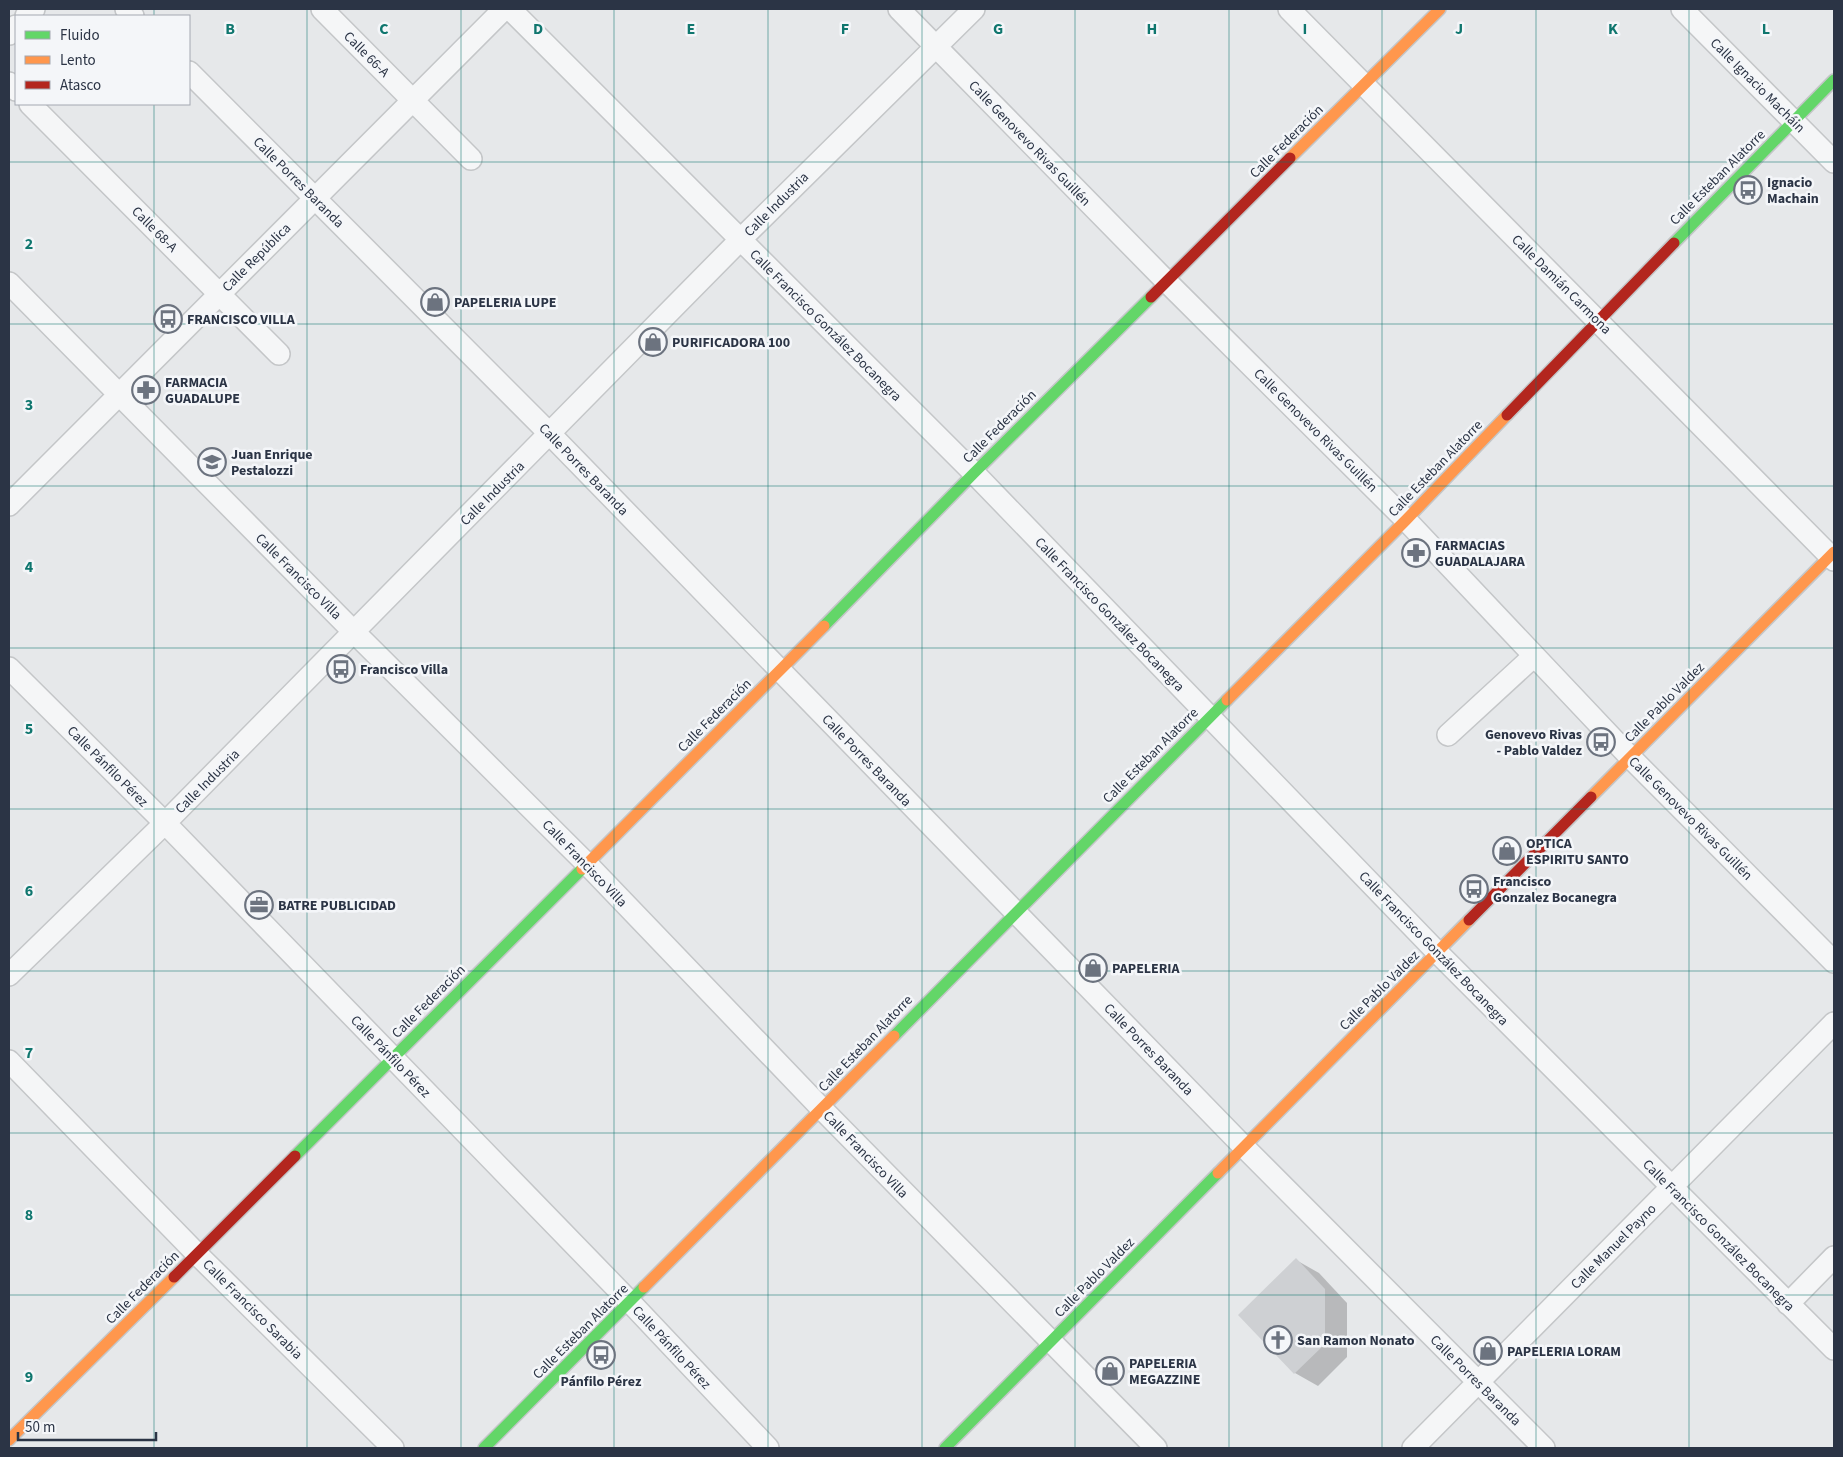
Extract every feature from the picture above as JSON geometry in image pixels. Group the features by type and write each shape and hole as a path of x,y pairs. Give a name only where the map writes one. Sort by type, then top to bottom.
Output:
{"street":[{"name":"Calle 66-A","path":"322,9 471,159"},
{"name":"Calle República","path":"9,505 504,9"},
{"name":"Calle Francisco González Bocanegra","path":"510,9 974,473 1437,952 1834,1349"},
{"name":"Calle Genovevo Rivas Guillén","path":"899,9 1166,281 1406,520 1630,757 1834,962"},
{"name":"Calle Industria","path":"9,975 165,823 741,240 974,9"},
{"name":"Calle Damián Carmona","path":"1289,9 1833,556"},
{"name":"Calle Federación","path":"9,1440 1440,9"},
{"name":"Calle Ignacio Macháin","path":"1682,9 1834,162"},
{"name":"Calle Porres Baranda","path":"190,73 550,434 1244,1147 1544,1448"},
{"name":"Calle Esteban Alatorre","path":"484,1448 1406,520 1598,320 1834,80"},
{"name":"Calle 68-A","path":"31,105 279,354"},
{"name":"Calle Francisco Villa","path":"9,283 354,632 586,863 822,1109 1156,1448"},
{"name":"Calle Pablo Valdez","path":"945,1448 1630,757 1833,556"},
{"path":"1448,735 1534,656"},
{"name":"Calle Pánfilo Pérez","path":"9,668 165,823 630,1302 768,1448"},
{"name":"Calle Manuel Payno","path":"1413,1448 1834,1023"},
{"name":"Calle Francisco Sarabia","path":"9,1061 197,1254 393,1448"},
{"path":"1788,1304 1834,1257"}],"building":[{"path":"1296,1258 1325,1289 1325,1344 1294,1374 1238,1315"}],"traffic: fast":[{"path":"1674,243 1834,80"},
{"path":"824,626 1151,297"},
{"path":"894,1036 1227,700"},
{"path":"295,1156 582,869"},
{"path":"945,1448 1218,1173"},
{"path":"484,1448 644,1287"}],"traffic: slow":[{"path":"1290,158 1440,9"},
{"path":"1227,700 1406,520 1507,415"},
{"path":"1591,797 1834,552"},
{"path":"582,869 824,626"},
{"path":"1218,1173 1469,920"},
{"path":"644,1287 894,1036"},
{"path":"9,1440 174,1277"}],"traffic: jam":[{"path":"1151,297 1290,158"},
{"path":"1507,415 1674,243"},
{"path":"1469,920 1591,797"},
{"path":"174,1277 295,1156"}],"place":[{"name":"Ignacio Machain","path":"1748,190"},
{"name":"PAPELERIA LUPE","path":"435,302"},
{"name":"FRANCISCO VILLA","path":"168,319"},
{"name":"PURIFICADORA 100","path":"653,342"},
{"name":"FARMACIA GUADALUPE","path":"146,390"},
{"name":"Juan Enrique Pestalozzi","path":"212,462"},
{"name":"FARMACIAS GUADALAJARA","path":"1416,553"},
{"name":"Francisco Villa","path":"341,669"},
{"name":"Genovevo Rivas - Pablo Valdez","path":"1601,742"},
{"name":"OPTICA ESPIRITU SANTO","path":"1507,851"},
{"name":"Francisco Gonzalez Bocanegra","path":"1474,889"},
{"name":"BATRE PUBLICIDAD","path":"259,905"},
{"name":"PAPELERIA","path":"1093,968"},
{"name":"San Ramon Nonato","path":"1278,1340"},
{"name":"PAPELERIA LORAM","path":"1488,1351"},
{"name":"Pánfilo Pérez","path":"601,1355"},
{"name":"PAPELERIA MEGAZZINE","path":"1110,1371"}]}
